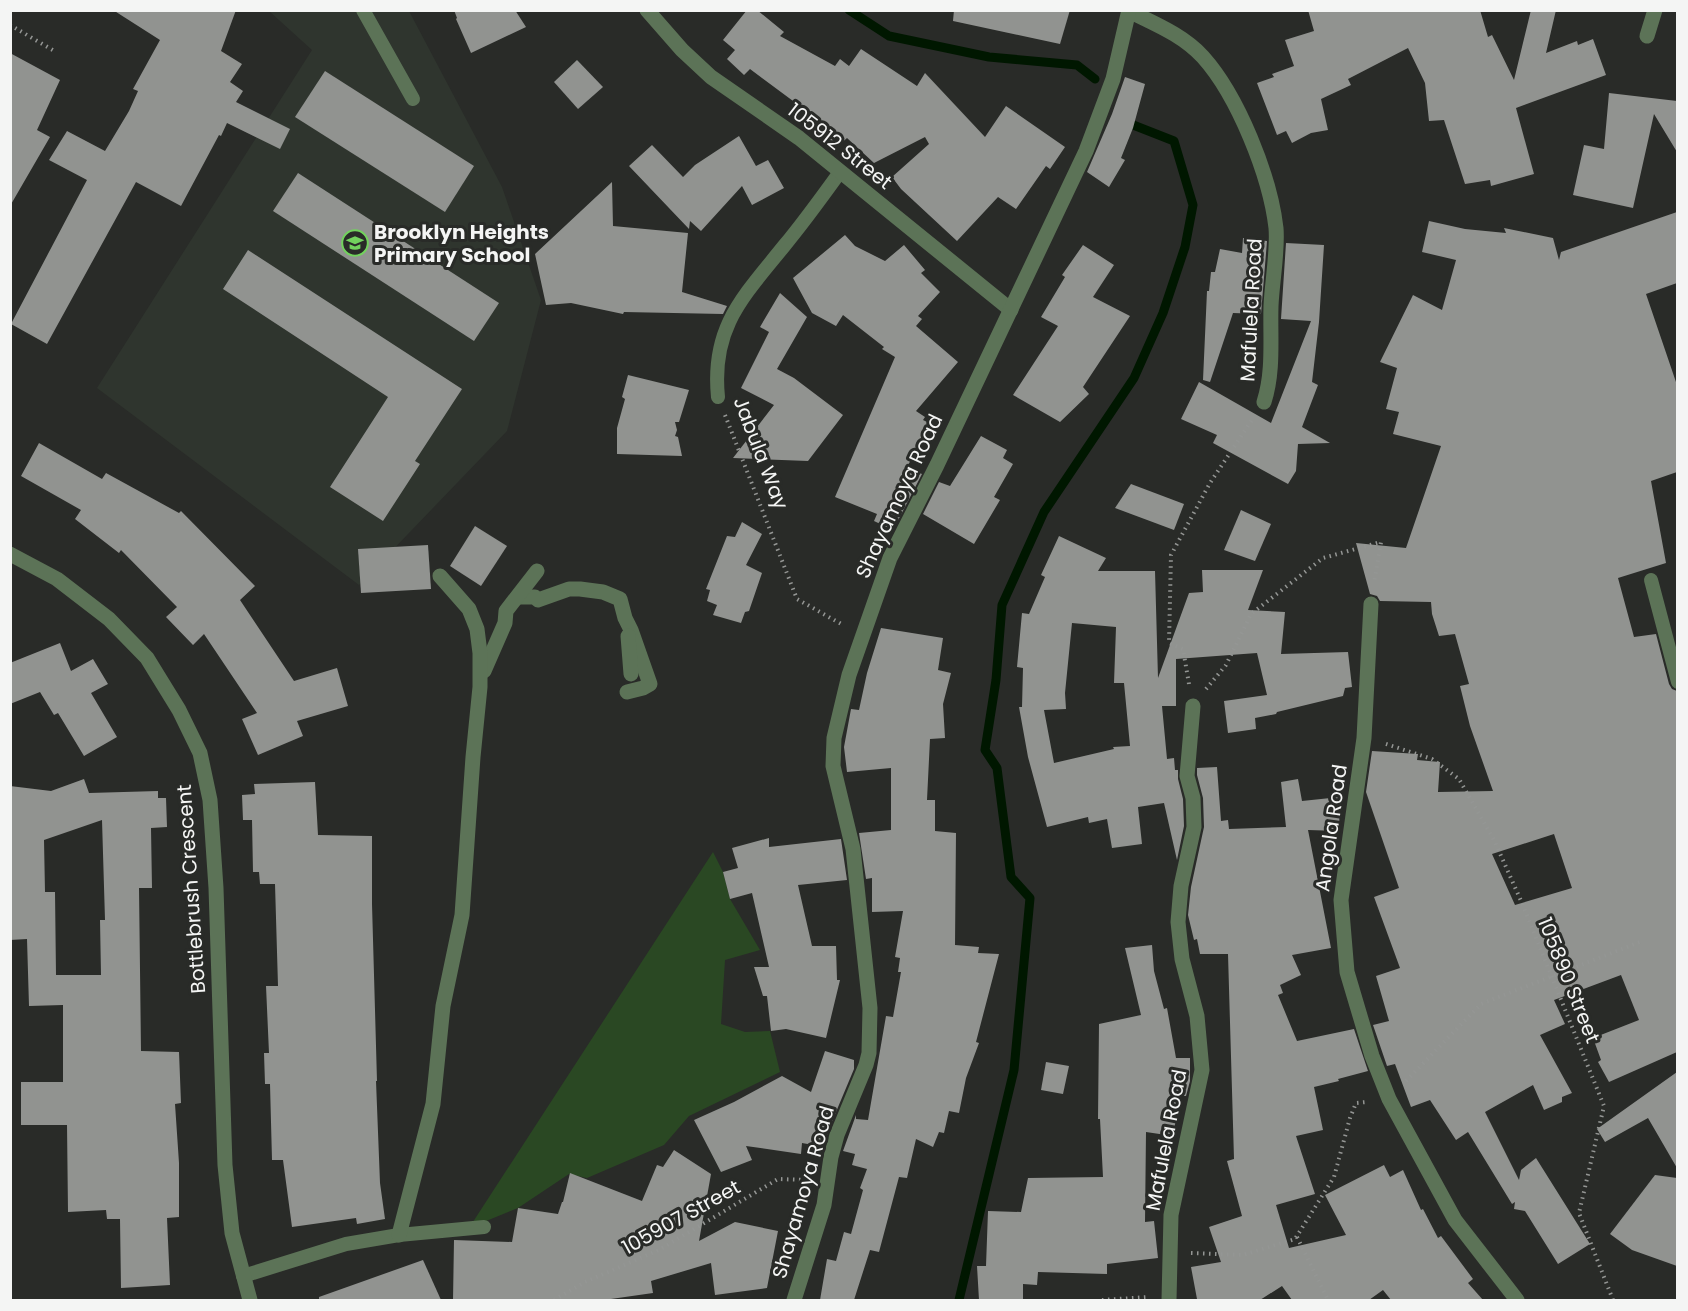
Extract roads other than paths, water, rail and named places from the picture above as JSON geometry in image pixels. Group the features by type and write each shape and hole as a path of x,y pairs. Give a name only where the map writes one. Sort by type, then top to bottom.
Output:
{"street":[{"name":"105912 Street","path":"647,10 682,50 711,77 799,138 1011,310"},
{"path":"1647,36 1655,10"},
{"name":"Shayamoya Road","path":"794,1300 824,1205 837,1135 866,1065 869,1042 870,1008 853,849 833,766 834,738 849,675 890,558 1061,205 1101,114 1113,79 1129,11"},
{"name":"Mafulela Road","path":"1129,11 1174,34 1202,56 1220,80 1260,162 1276,230 1271,308 1270,384 1264,402"},
{"name":"Bottlebrush Crescent","path":"10,554 57,579 109,619 147,658 179,710 200,753 210,800 215,877 225,1165 232,1233 250,1300"},
{"path":"480,686 492,649 505,623 506,611 537,571"},
{"path":"399,1235 433,1104 443,1006 462,915 473,757 478,723 480,653 477,629 469,609 440,576"},
{"path":"519,597 535,597 538,600 569,589 603,591 620,599 650,684 644,688 627,692"},
{"name":"Angola Road","path":"1371,604 1364,738 1341,900 1347,972 1371,1056 1389,1099 1455,1221 1517,1300"},
{"path":"630,627 628,640 631,674"},
{"name":"Mafulela Road","path":"1169,1298 1172,1215 1202,1070 1197,1016 1182,959 1178,922 1181,886 1194,827 1193,798 1187,776 1193,706"}],"lane":[{"path":"363,10 413,99"},
{"name":"Jabula Way","path":"718,398 716,374 720,343 731,314 808,216 840,171"},
{"path":"1651,580 1677,682"},
{"path":"243,1276 346,1244 399,1235 484,1227"}],"waterway":[{"path":"849,10 889,36 989,57 1077,65 1095,79"},
{"path":"959,1300 1014,1070 1030,898 1011,877 997,768 985,750 996,680 1002,605 1044,512 1134,378 1163,313 1185,247 1193,205 1174,141 1123,121"}],"place":[{"name":"Brooklyn Heights Primary School","path":"355,243"}]}
